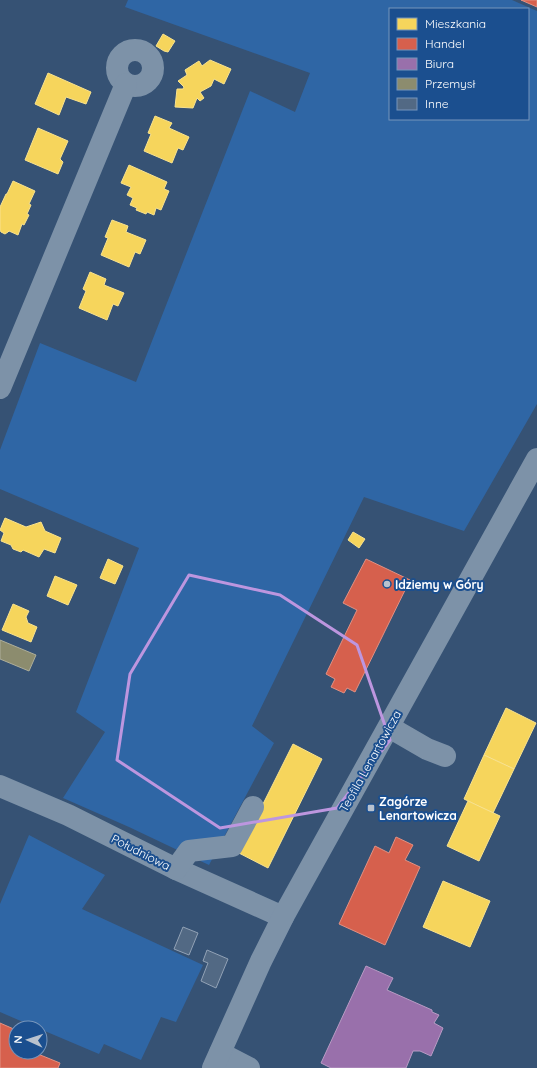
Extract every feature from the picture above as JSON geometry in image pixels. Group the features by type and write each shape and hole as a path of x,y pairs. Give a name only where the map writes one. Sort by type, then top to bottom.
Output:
{"street":[{"path":"0,388 126,84"},
{"name":"Teofila Lenartowicza","path":"216,1061 261,961 283,917 537,459"},
{"path":"389,727 427,749 445,756"},
{"name":"Południowa","path":"0,786 68,815 176,869 283,917"},
{"path":"176,869 189,851 232,846 253,807"},
{"path":"216,1061 248,1068"}],"highlighted area":[{"path":"189,575 280,595 357,645 390,740 337,808 220,828 117,760 130,674"}],"shaded area":[{"path":"128,0 512,0 537,11 537,404 464,531 364,497 252,726 274,743 209,865 63,798 105,732 76,712 139,548 0,489 0,450 40,343 136,382 250,91 295,112 310,73 125,7"},
{"path":"29,835 105,875 82,909 203,965 176,1022 161,1017 141,1060 104,1044 99,1054 48,1032 48,1020 18,1020 0,1012 0,904"}],"building: Mieszkania":[{"path":"163,34 175,41 168,52 156,46"},
{"path":"210,60 231,69 224,84 214,79 211,86 200,92 204,98 200,101 197,98 193,108 175,107 177,89 183,89 184,87 178,81 187,75 185,70 199,61 202,66"},
{"path":"48,73 91,92 86,104 66,97 59,115 35,104"},
{"path":"155,116 172,123 169,128 189,137 183,150 178,148 172,163 144,151 151,134 148,133"},
{"path":"38,128 68,141 60,159 63,162 58,174 25,160"},
{"path":"129,165 167,182 164,189 169,191 161,210 156,208 154,215 136,210 137,208 130,205 133,198 127,195 131,187 121,183"},
{"path":"13,181 35,191 29,204 31,205 27,214 29,215 24,225 22,224 18,235 9,231 5,234 0,230 0,207"},
{"path":"112,220 128,226 126,232 146,240 140,254 135,252 129,267 101,255 108,238 105,237"},
{"path":"90,272 106,279 104,285 124,293 118,306 113,304 107,320 79,308 86,291 83,289"},
{"path":"5,518 26,527 41,522 45,531 61,538 55,553 44,549 39,557 23,550 21,552 13,549 11,545 1,541 4,533 0,530"},
{"path":"353,532 365,539 359,548 348,540"},
{"path":"108,559 123,566 115,584 100,578"},
{"path":"55,576 77,585 68,605 47,596"},
{"path":"13,604 29,611 26,617 28,623 37,627 31,642 2,630"},
{"path":"506,708 536,723 514,769 484,755"},
{"path":"293,744 322,759 268,868 235,851 250,830"},
{"path":"484,755 514,769 493,813 464,799"},
{"path":"468,801 500,816 479,861 447,846"},
{"path":"443,881 490,901 470,947 423,927"}],"building: Handel":[{"path":"521,0 537,0 537,7"},
{"path":"366,559 410,580 355,692 347,688 344,693 331,687 335,679 326,674 357,610 343,603"},
{"path":"396,837 413,845 405,860 420,867 385,945 339,924 375,846 389,853"},
{"path":"0,1023 8,1026 8,1060 48,1060 48,1058 60,1063 58,1068 0,1068"}],"building: Biura":[{"path":"366,966 393,978 387,990 432,1010 432,1012 439,1015 434,1023 443,1028 431,1056 420,1051 413,1051 406,1068 331,1068 321,1063"}],"building: Przemysł":[{"path":"0,640 36,655 29,671 0,659"}],"building: Inne":[{"path":"183,927 198,933 189,955 174,949"},
{"path":"207,950 228,959 216,988 201,981 208,963 203,961"}],"place":[{"name":"Idziemy w Góry","path":"387,584"},
{"name":"Zagórze Lenartowicza","path":"371,808"}]}
